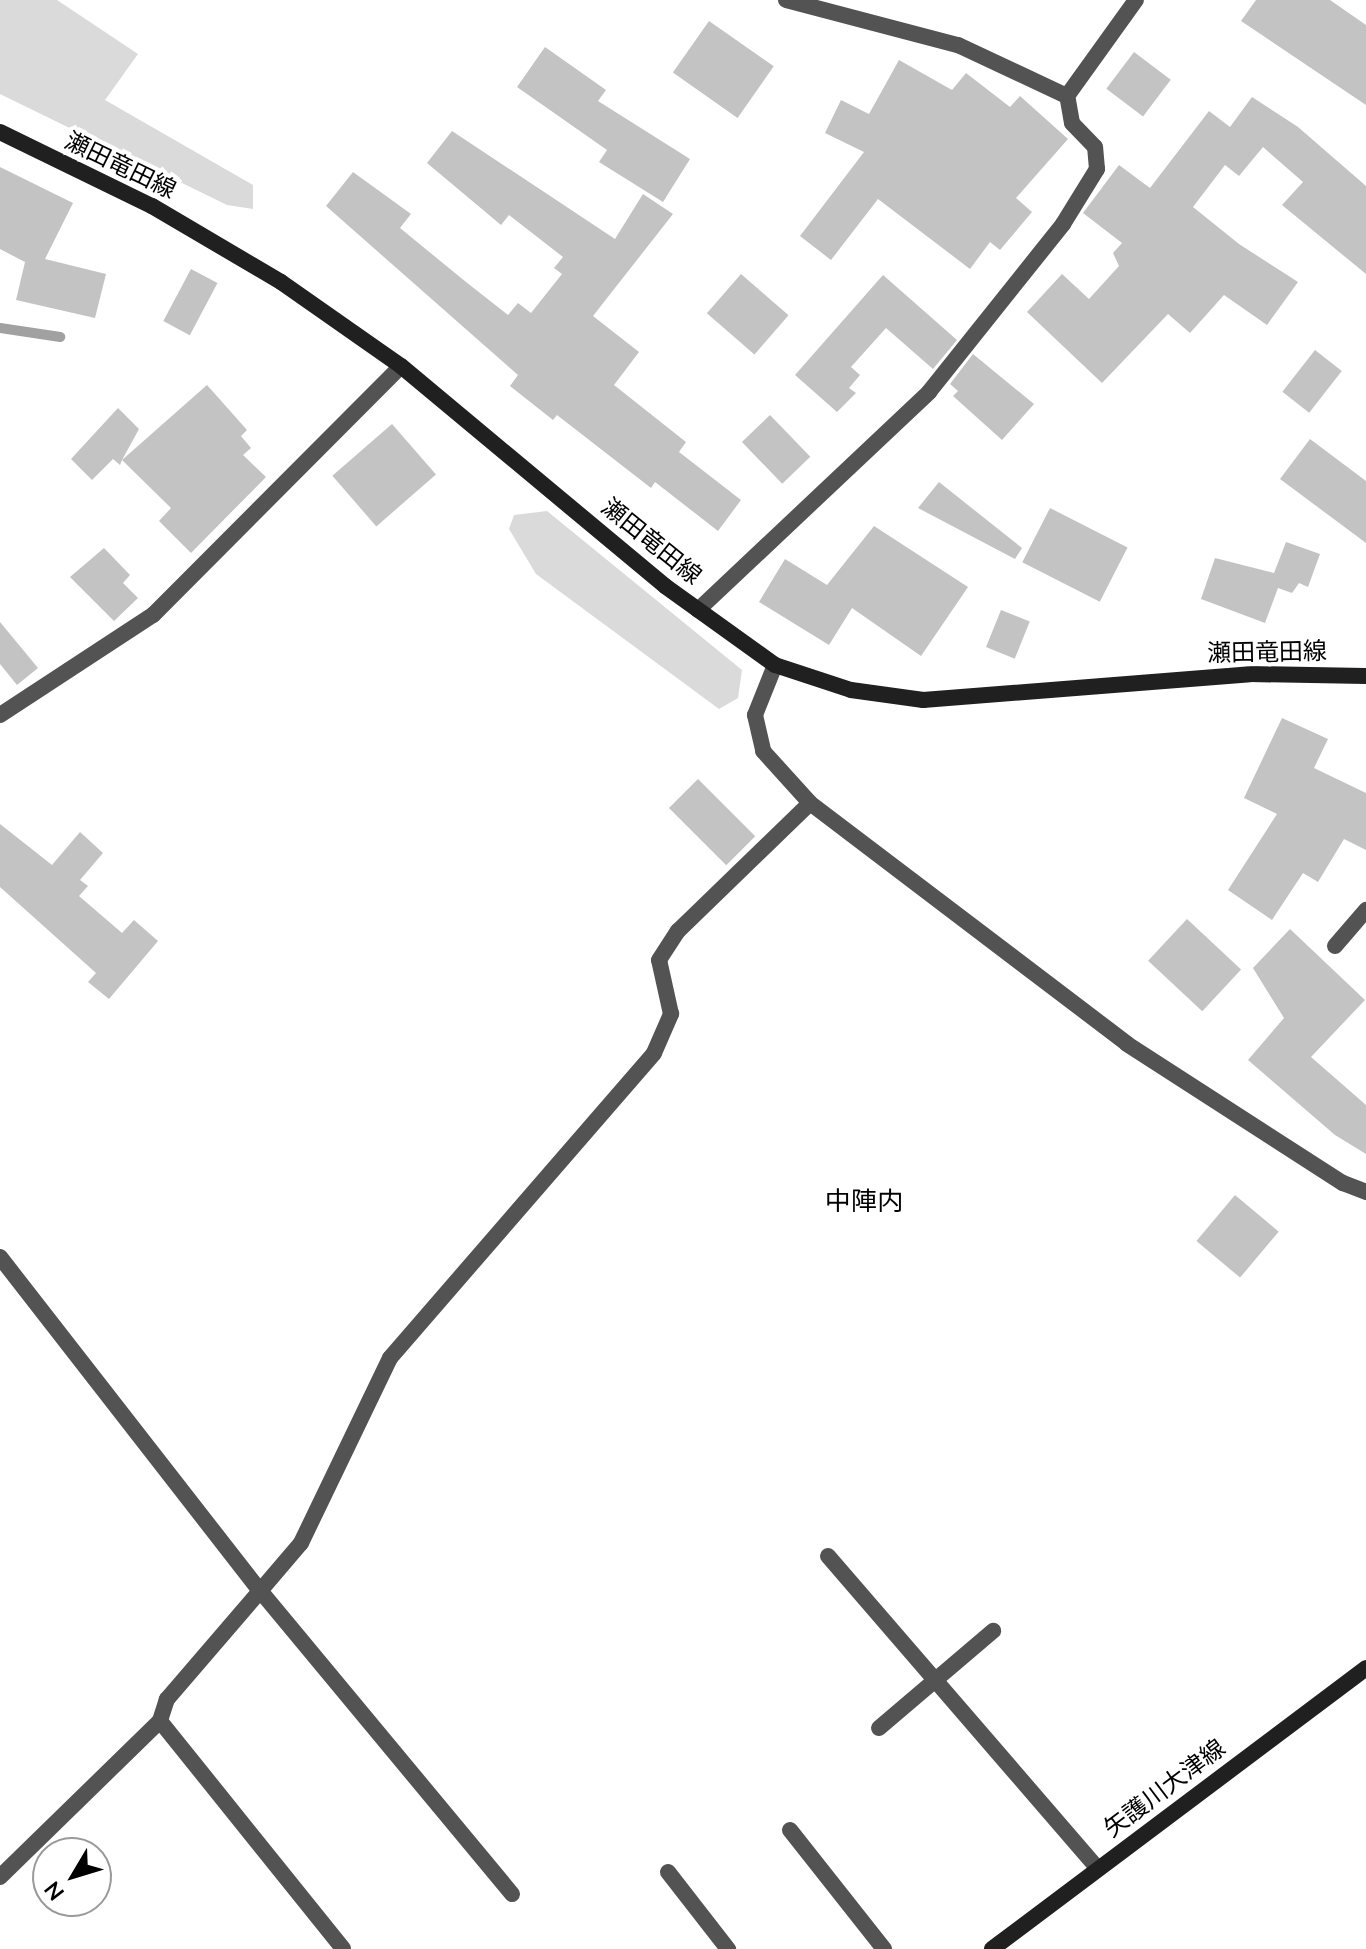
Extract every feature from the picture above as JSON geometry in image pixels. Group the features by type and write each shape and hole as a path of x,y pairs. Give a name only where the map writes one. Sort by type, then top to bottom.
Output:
{"main road":[{"name":"瀬田竜田線","path":"0,132 152,206 281,282 401,366 698,610 775,665 851,690 923,700 1250,674 1366,676"},
{"name":"矢護川大津線","path":"992,1949 1366,1668"}],"street":[{"path":"786,0 958,45 1067,96"},
{"path":"698,610 929,392 1063,224 1097,169 1095,147 1072,123 1067,96 1136,0"},
{"path":"0,715 153,615 401,366"},
{"path":"775,665 755,715 763,751 810,803 1127,1044 1343,1183 1366,1192"},
{"path":"0,1877 160,1721 167,1699 301,1543 390,1358 654,1053 671,1014 659,960 678,931 810,803"},
{"path":"1335,946 1366,910"},
{"path":"0,1257 260,1591 512,1894"},
{"path":"828,1556 1098,1869"},
{"path":"879,1728 934,1677 993,1631"},
{"path":"160,1721 343,1949"},
{"path":"790,1830 884,1949"},
{"path":"668,1872 728,1949"}],"shaded area":[{"path":"0,0 57,0 138,54 105,100 253,185 253,209 227,205 0,94"},
{"path":"547,511 742,670 738,698 719,709 536,574 509,529 514,515"}],"building":[{"path":"1256,0 1330,0 1366,25 1366,105 1241,21"},
{"path":"709,21 774,66 738,118 673,73"},
{"path":"545,47 606,90 598,101 690,159 663,202 599,162 607,150 517,87"},
{"path":"1134,52 1171,80 1143,116 1106,89"},
{"path":"899,60 952,90 966,73 1010,107 1020,96 1068,139 1016,198 1032,212 1000,250 990,242 970,269 878,199 831,260 800,236 864,152 825,133 841,100 869,114"},
{"path":"1252,97 1298,127 1366,186 1366,274 1282,205 1303,182 1263,147 1239,176 1225,165 1193,207 1239,244 1298,282 1267,325 1224,295 1190,333 1168,314 1102,383 1027,312 1062,274 1089,299 1119,266 1113,253 1122,243 1083,213 1119,165 1150,188 1209,111 1230,127"},
{"path":"452,131 615,239 643,194 673,214 593,316 639,352 614,385 686,442 679,452 741,500 718,531 655,482 651,488 557,415 553,420 510,386 518,375 326,206 353,172 411,214 400,228 466,282 508,315 518,303 531,313 562,274 554,268 563,257 509,215 501,225 427,163"},
{"path":"0,167 73,203 45,259 106,274 95,318 16,300 25,262 0,249"},
{"path":"191,269 217,283 190,335 163,321"},
{"path":"741,274 789,315 754,355 707,313"},
{"path":"883,275 957,340 933,369 886,328 851,367 860,375 849,388 856,393 837,412 795,375"},
{"path":"1315,350 1342,371 1309,413 1282,392"},
{"path":"973,354 1034,404 1002,440 953,396 958,391 950,384"},
{"path":"207,385 247,430 241,436 251,448 243,455 266,477 191,553 159,521 171,508 122,460"},
{"path":"118,408 139,429 120,465 113,459 92,480 71,459"},
{"path":"770,415 810,457 782,484 742,442"},
{"path":"392,424 436,475 376,526 332,476"},
{"path":"1310,439 1366,481 1366,543 1280,479"},
{"path":"939,482 1022,548 1015,559 918,508"},
{"path":"1050,508 1128,547 1100,602 1022,562"},
{"path":"874,526 968,587 921,656 852,608 829,645 759,602 785,559 827,585"},
{"path":"1286,542 1320,554 1308,587 1299,583 1292,593 1278,588 1265,623 1201,599 1215,558 1274,573"},
{"path":"104,548 130,575 123,583 138,598 114,621 70,577"},
{"path":"1001,610 1030,622 1015,659 986,647"},
{"path":"0,622 38,668 17,685 0,664"},
{"path":"1282,718 1328,739 1314,768 1366,793 1366,850 1344,839 1318,882 1303,873 1272,920 1228,890 1277,814 1244,798"},
{"path":"698,779 755,836 726,865 669,808"},
{"path":"0,824 52,865 80,832 103,853 80,880 88,886 79,896 122,933 134,920 158,941 109,999 88,982 96,973 0,887"},
{"path":"1187,919 1241,969 1202,1011 1148,961"},
{"path":"1290,929 1365,1000 1311,1057 1366,1105 1366,1154 1335,1135 1248,1060 1284,1018 1253,968"},
{"path":"1235,1195 1279,1232 1240,1278 1196,1241"}],"waterway":[{"path":"0,328 60,337"}],"district":[{"name":"中陣内","path":"864,1202"}]}
